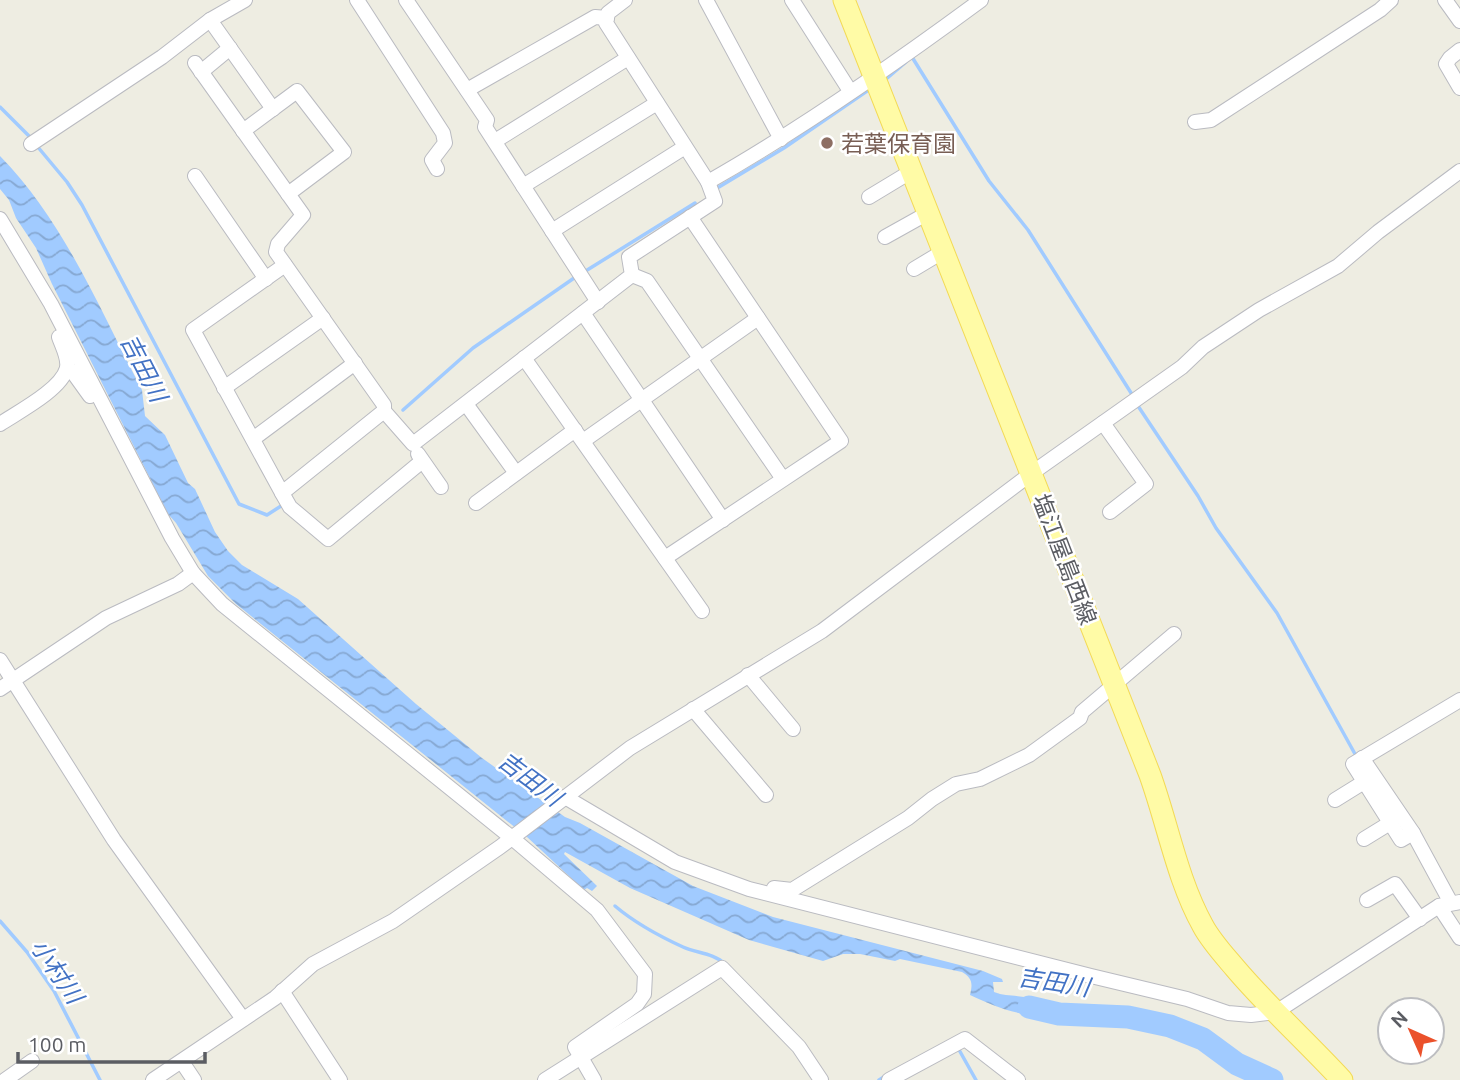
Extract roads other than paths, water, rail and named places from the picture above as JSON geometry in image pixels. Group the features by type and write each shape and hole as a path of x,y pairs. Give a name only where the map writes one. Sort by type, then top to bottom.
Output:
{"main road":[{"name":"塩江屋島西線","path":"844,0 1161,807 1184,885 1204,928 1250,986 1342,1080"}],"street":[{"path":"31,144 162,57 210,20 245,0"},
{"path":"357,0 443,133 445,142 432,160 437,169"},
{"path":"406,0 487,120 485,127 598,302"},
{"path":"625,0 608,13 606,23 708,182 715,201 629,257 632,275"},
{"path":"706,0 781,139"},
{"path":"792,0 850,91"},
{"path":"708,182 781,139 850,91 876,81 981,0"},
{"path":"1195,122 1211,120 1380,10 1391,0"},
{"path":"1446,0 1460,21"},
{"path":"467,90 595,17 607,18"},
{"path":"210,20 273,109"},
{"path":"230,48 198,68 303,215 278,244 276,252 384,405 384,411 413,444 421,462 441,487"},
{"path":"1460,50 1447,64 1460,88"},
{"path":"495,141 628,58"},
{"path":"243,131 297,91 344,152 288,194"},
{"path":"523,186 657,103"},
{"path":"552,231 685,147"},
{"path":"869,197 912,171"},
{"path":"153,1080 282,991 313,964 393,921 515,836 630,748 822,631 1032,473 1182,368 1203,347 1259,310 1338,266 1378,232 1459,173"},
{"path":"195,176 266,279"},
{"path":"885,237 928,212"},
{"path":"665,558 841,441 690,218"},
{"path":"0,219 51,303 172,538 193,573 222,604 515,836 597,910 645,974 644,994 637,1004 575,1047 594,1080"},
{"path":"914,269 944,251"},
{"path":"285,265 193,330 290,507 328,539 421,462"},
{"path":"413,444 632,275"},
{"path":"632,275 647,281 783,479"},
{"path":"0,424 47,392 67,369 66,356 48,312 51,303"},
{"path":"583,313 723,520"},
{"path":"477,503 516,473 642,400 758,317"},
{"path":"225,388 323,318"},
{"path":"524,358 702,611"},
{"path":"253,439 355,363"},
{"path":"67,369 72,371 110,418"},
{"path":"466,404 516,473"},
{"path":"282,493 384,411"},
{"path":"1102,423 1146,484 1110,513"},
{"path":"0,690 106,618 178,584 193,573"},
{"path":"749,889 756,885 792,890 908,818 956,784 980,779 1029,755 1080,718 1082,712 1174,634"},
{"path":"0,660 114,840 243,1019"},
{"path":"748,676 793,729"},
{"path":"1413,833 1401,840 1353,764 1460,700"},
{"path":"693,709 766,796"},
{"path":"1362,758 1413,833 1448,904 1460,938"},
{"path":"1335,800 1364,782"},
{"path":"561,800 674,862 749,889 1187,999 1228,1013 1251,1015 1276,1012 1420,919 1448,904"},
{"path":"1364,839 1390,823"},
{"path":"1367,900 1395,884 1420,919"},
{"path":"545,1080 722,968 799,1047 821,1080"},
{"path":"282,991 340,1080"},
{"path":"889,1080 965,1039 1018,1080"},
{"path":"5,1080 32,1062"},
{"path":"182,1062 194,1080"}],"water":[{"path":"0,156 23,181 62,238 142,390 145,416 165,435 215,532 242,565 298,599 416,704 482,758 565,817 693,886 773,917 983,971 1002,979 1003,982 993,982 994,992 1037,1001 1057,1013 1024,1014 980,1000 970,995 971,981 962,972 860,954 843,954 823,961 749,940 630,888 565,852 597,886 592,891 587,888 584,890 527,837 236,604 208,576 168,514 36,248 0,189"}],"waterway":[{"path":"912,57 989,181 1028,230 1133,396"},
{"path":"885,80 906,62"},
{"path":"719,187 784,148 870,89"},
{"path":"0,107 30,137"},
{"path":"37,146 82,205 239,504 267,515 281,506"},
{"path":"584,272 695,203"},
{"path":"403,410 473,348 577,276"},
{"path":"1136,403 1216,528 1277,613 1355,754"},
{"path":"615,906 639,924 665,938 725,964"},
{"name":"小村川","path":"0,921 27,952 54,991 100,1080"},
{"name":"吉田川","path":"1029,1007 1059,1014 1128,1017 1170,1026 1203,1039 1237,1064 1272,1080"},
{"path":"958,1048 976,1080"},
{"path":"879,1080 887,1075"}],"place":[{"name":"若葉保育園","path":"827,143"}]}
